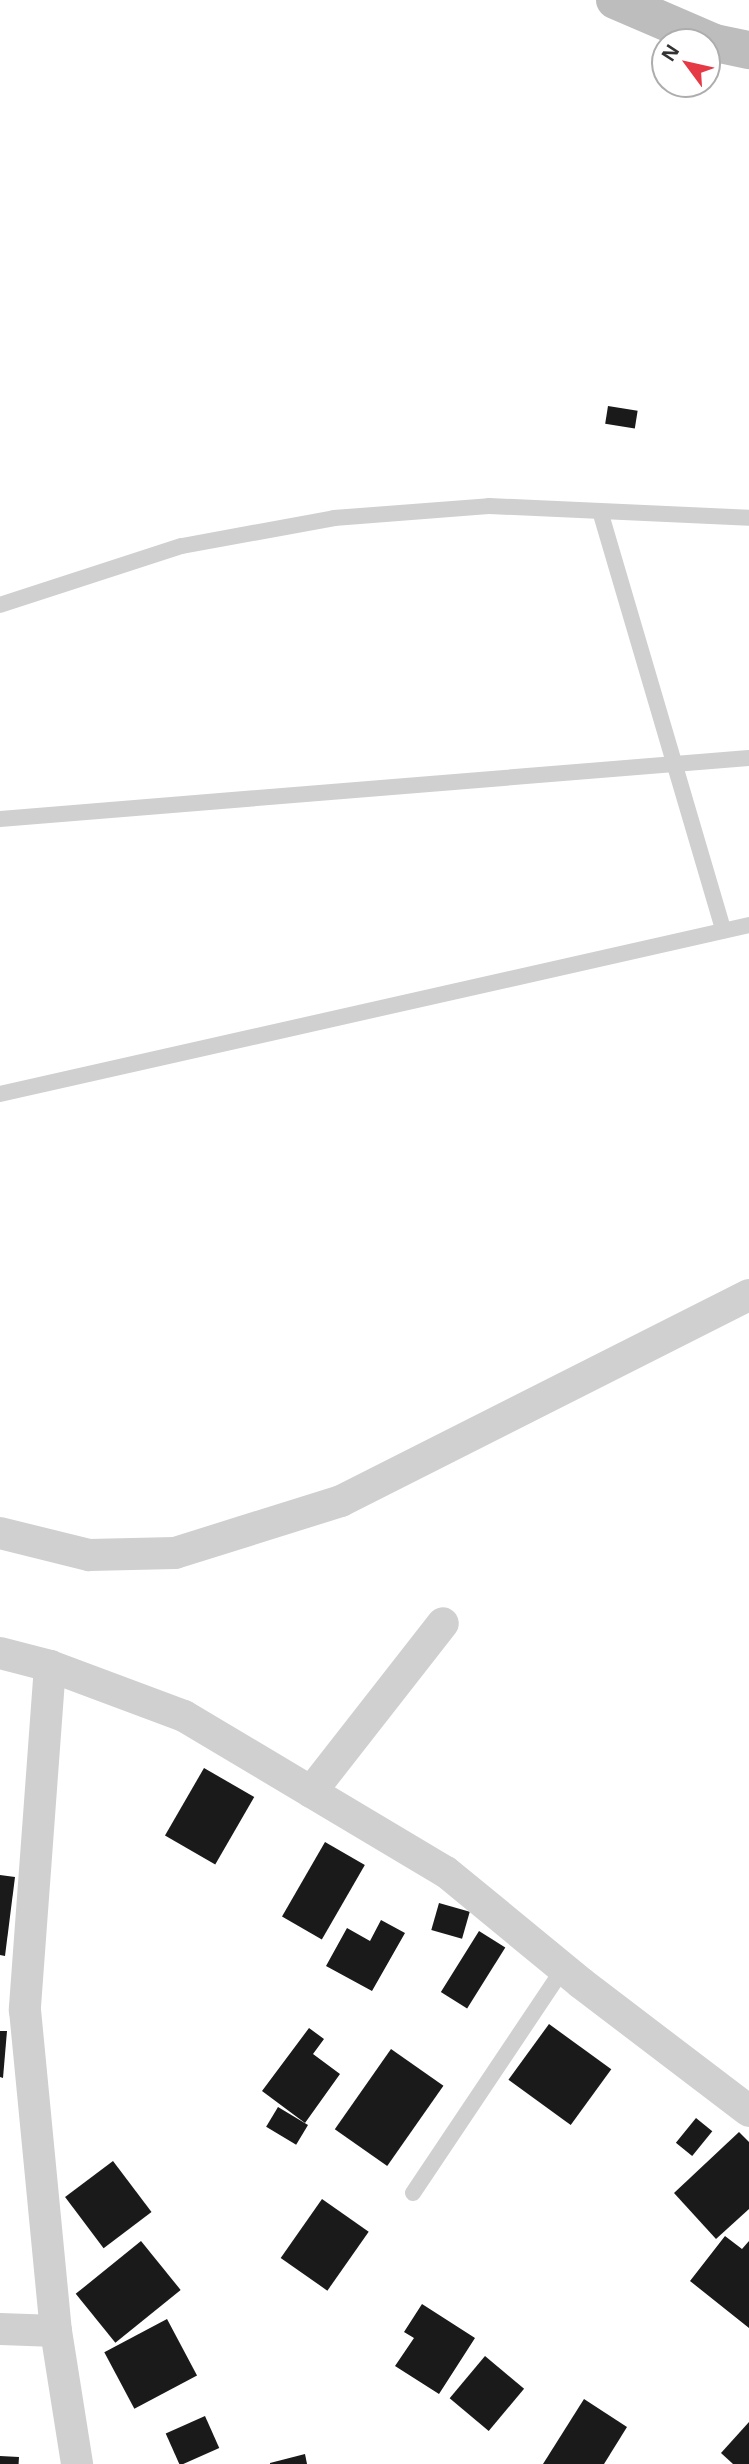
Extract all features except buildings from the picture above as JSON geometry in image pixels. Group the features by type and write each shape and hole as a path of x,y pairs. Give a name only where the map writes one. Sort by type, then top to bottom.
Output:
{"street":[{"path":"615,0 715,43 749,50"},
{"path":"0,1534 89,1555 175,1553 341,1501 749,1295"},
{"path":"311,1791 443,1623"},
{"path":"0,1653 50,1666 184,1716 446,1872 563,1969 749,2111"},
{"path":"50,1666 13,2009 56,2331 77,2464"},
{"path":"0,2329 56,2331"}],"lane":[{"path":"0,605 182,546 334,518 489,506 749,518"},
{"path":"600,511 723,930"},
{"path":"0,818 749,758"},
{"path":"0,1094 749,925"},
{"path":"413,2193 563,1969"}]}
